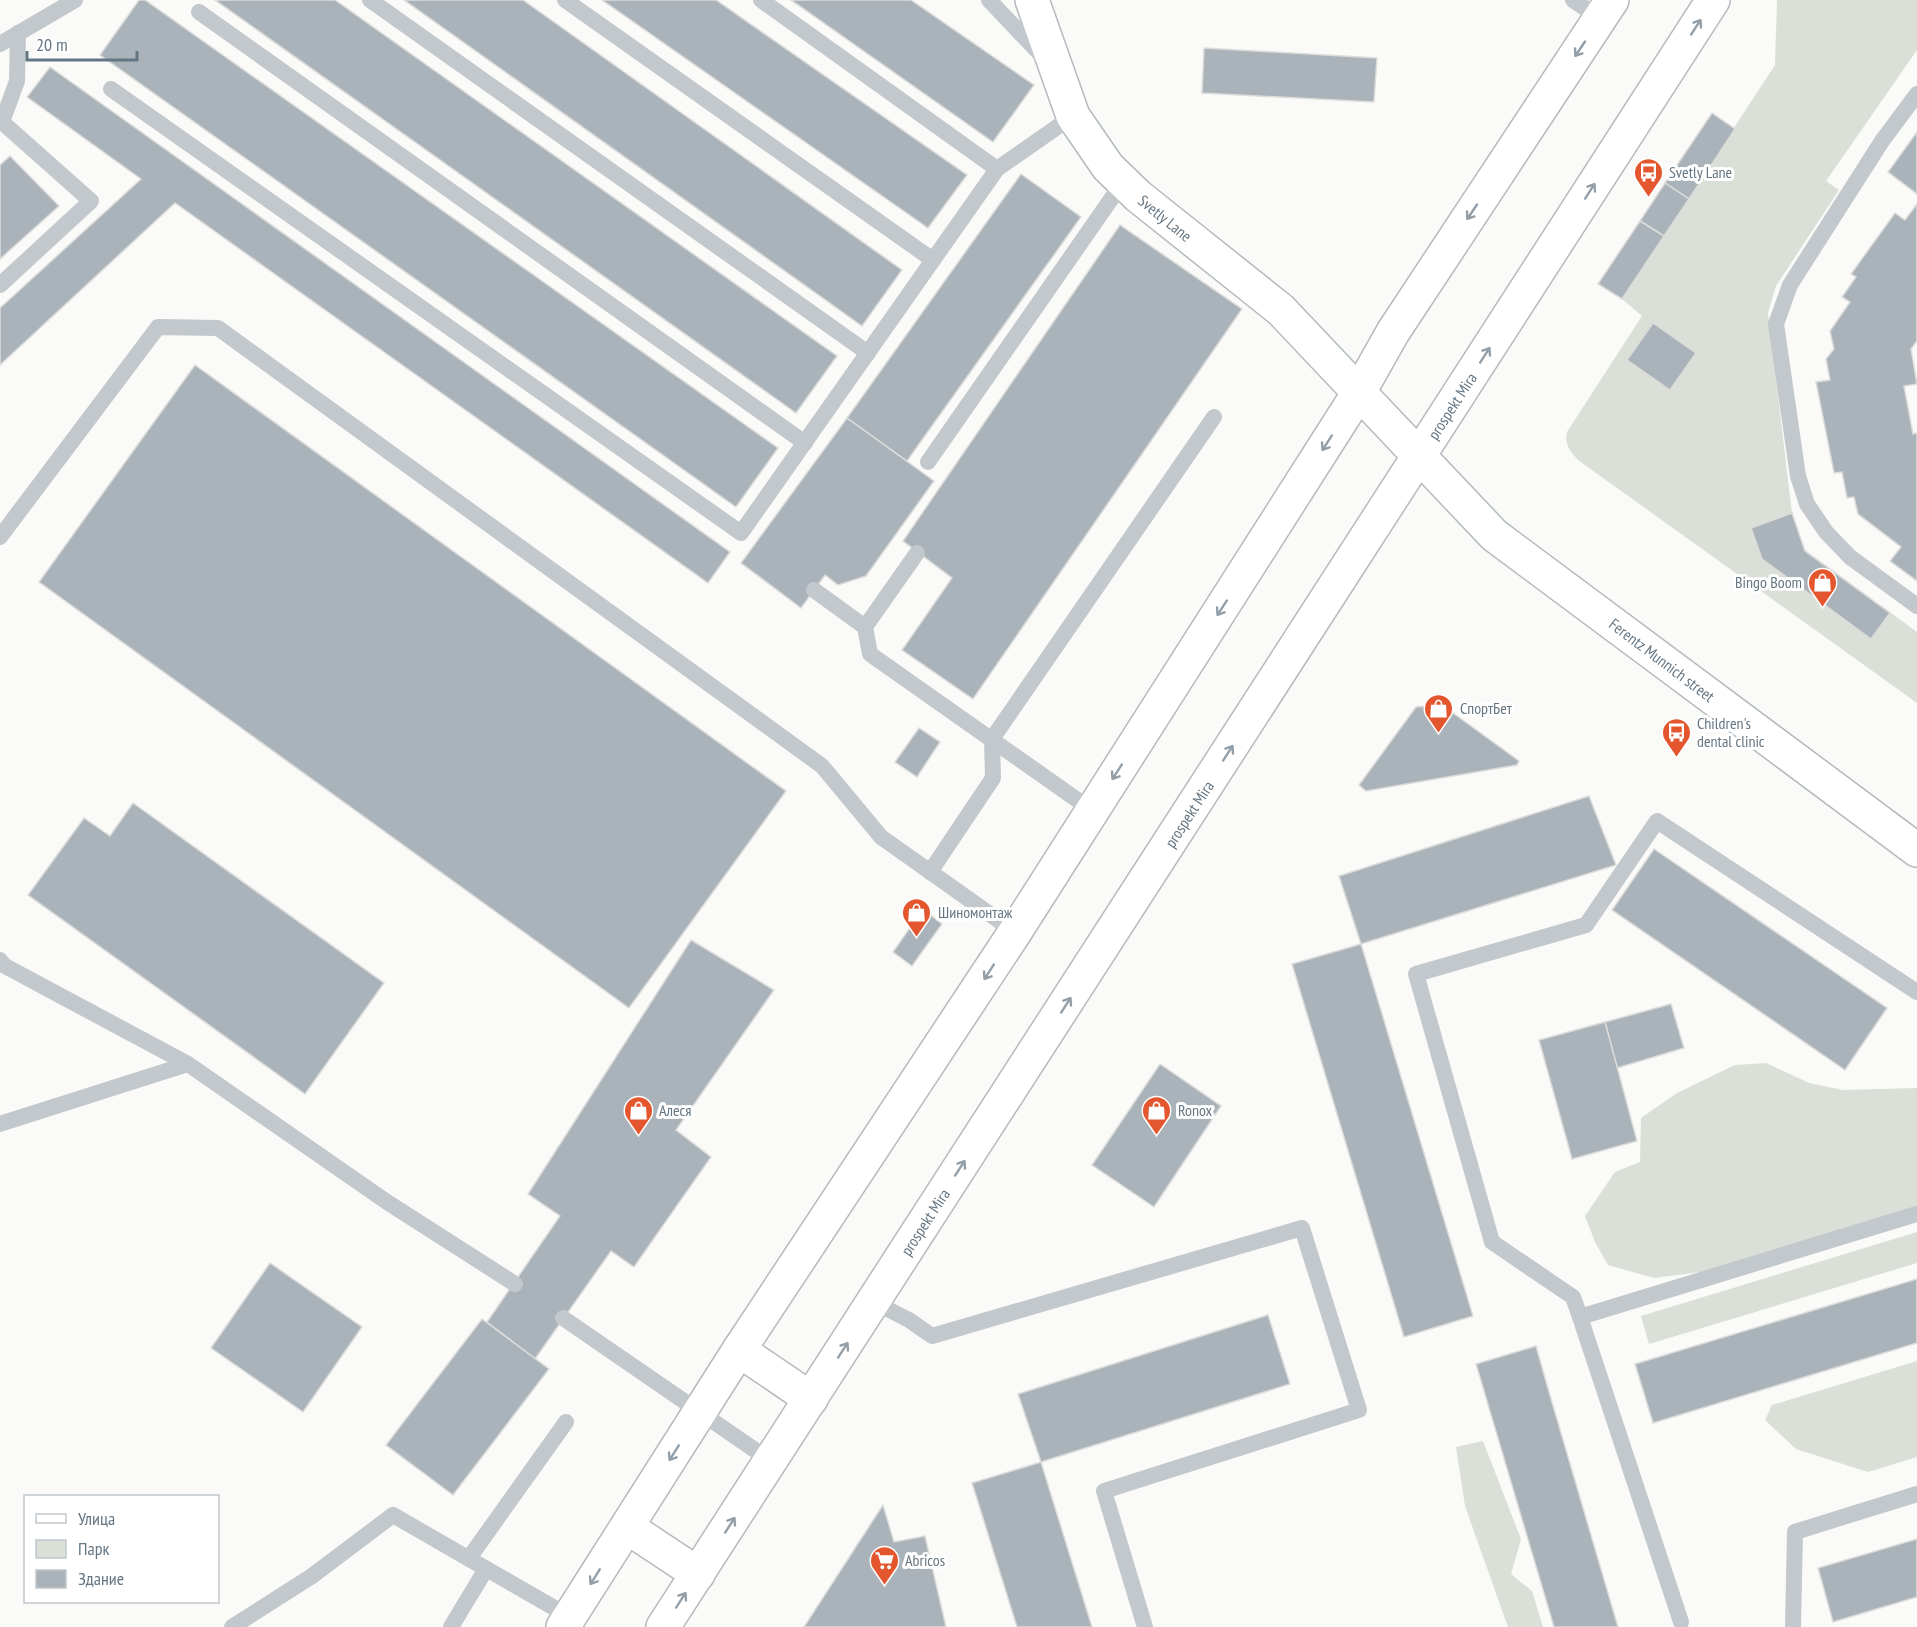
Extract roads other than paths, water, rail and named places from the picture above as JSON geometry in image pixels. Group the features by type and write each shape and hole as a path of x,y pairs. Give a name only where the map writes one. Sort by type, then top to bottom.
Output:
{"main road":[{"name":"Svetly Lane","path":"1032,0 1073,116 1108,167 1123,182 1281,310 1419,457"},
{"name":"prospekt Mira","path":"663,1627 1713,0"},
{"path":"567,1622 739,1350 1093,811 1358,394 1393,332 1606,9"},
{"name":"Ferentz Munnich street","path":"1419,457 1494,535 1917,850"},
{"path":"739,1350 811,1399"},
{"path":"627,1527 698,1574"}],"lane":[{"path":"0,44 75,0"},
{"path":"370,0 868,353"},
{"path":"565,0 933,260"},
{"path":"761,0 997,169"},
{"path":"989,0 1058,73"},
{"path":"1574,0 1606,9"},
{"path":"199,12 805,443"},
{"path":"0,285 92,201 1,123 17,81 18,33"},
{"path":"111,89 741,533 997,169 1073,116"},
{"path":"1917,94 1882,141 1790,285 1776,324 1798,476 1807,504 1826,532 1850,557 1917,606"},
{"path":"928,462 1123,182"},
{"path":"0,537 158,327 218,328 822,766 881,837 1015,932"},
{"path":"930,872 993,778 992,740 1214,417"},
{"path":"865,627 917,553"},
{"path":"814,590 865,627 870,654 1093,811"},
{"path":"1681,1622 1573,1297 1492,1242 1416,974 1586,925 1657,821 1917,992"},
{"path":"0,960 5,966 188,1064 387,1202 515,1284"},
{"path":"0,1125 188,1064"},
{"path":"1580,1317 1917,1214"},
{"path":"874,1302 909,1320 932,1336 1302,1228 1359,1410 1104,1491 1145,1627"},
{"path":"563,1318 771,1461"},
{"path":"469,1558 567,1422"},
{"path":"1793,1627 1795,1532 1917,1494"},
{"path":"232,1627 312,1576 393,1515 469,1558 567,1622"},
{"path":"451,1627 486,1569"}],"place":[{"name":"Svetly Lane","path":"1648,198"},
{"name":"Bingo Boom","path":"1823,608"},
{"name":"СпортБет","path":"1439,734"},
{"name":"Children's dental clinic","path":"1676,758"},
{"name":"Шиномонтаж","path":"917,938"},
{"name":"Алеся","path":"638,1136"},
{"name":"Ronox","path":"1157,1136"},
{"name":"Abricos","path":"884,1586"}]}
